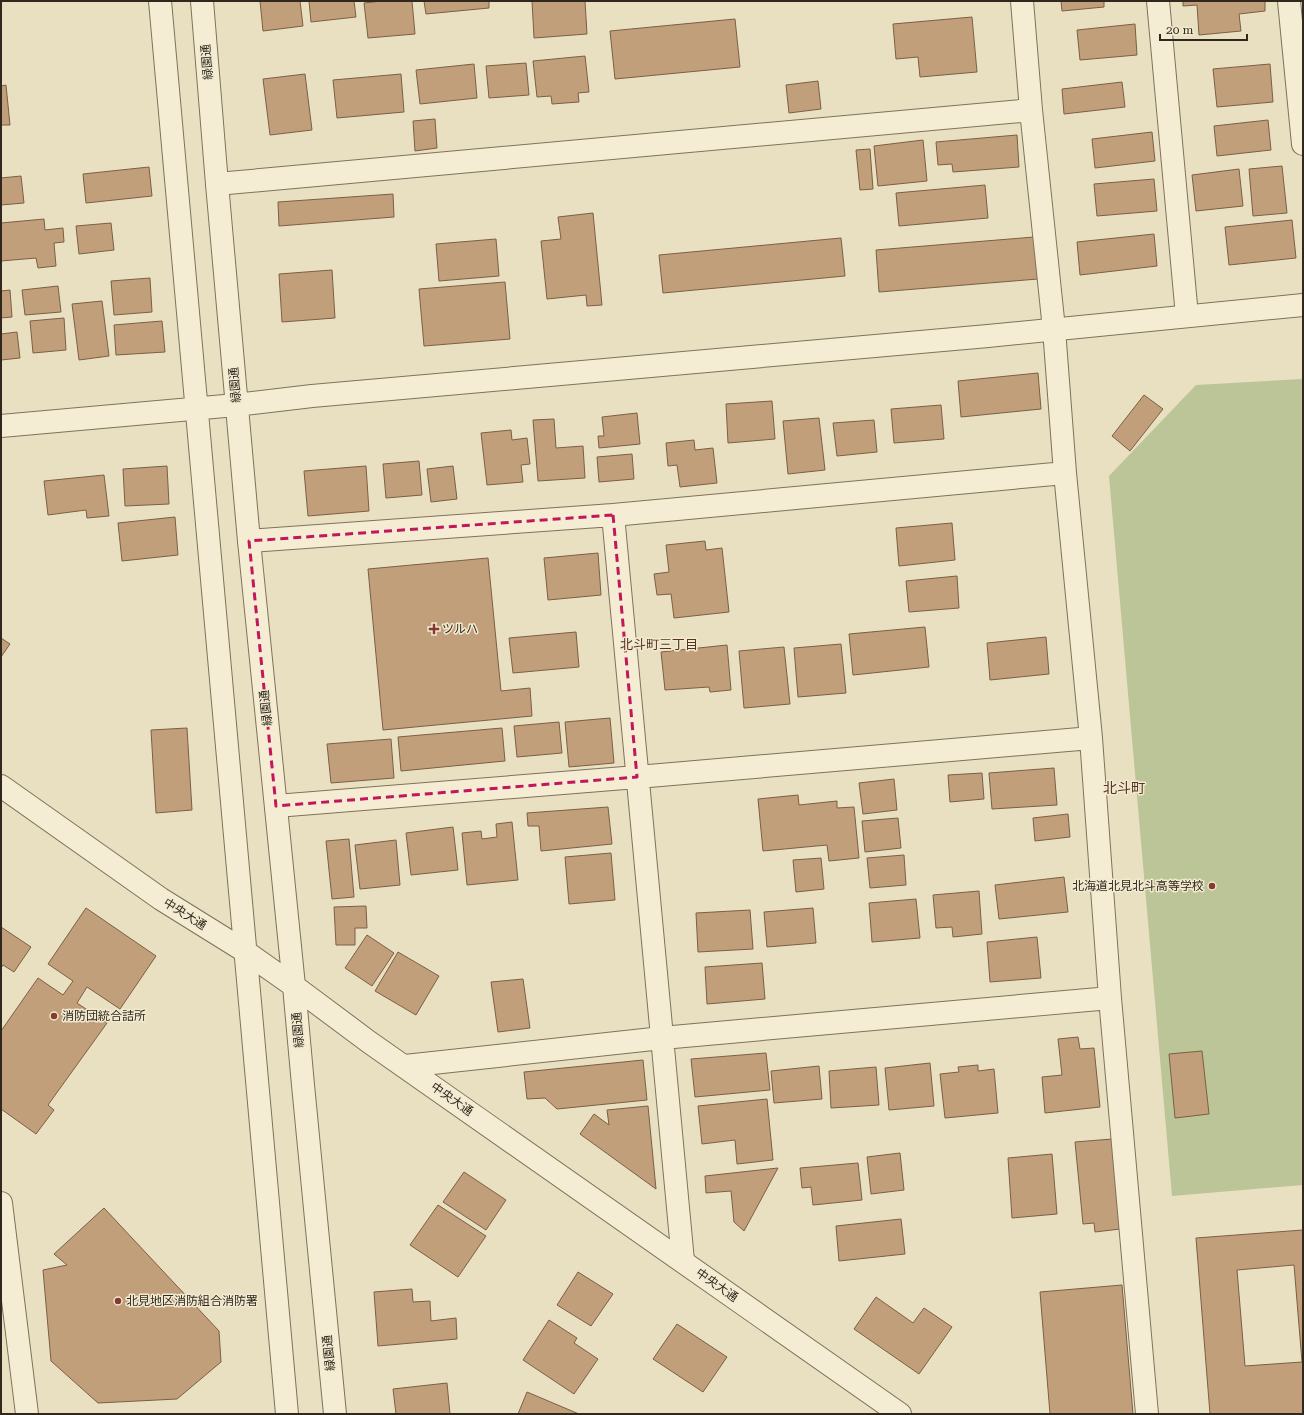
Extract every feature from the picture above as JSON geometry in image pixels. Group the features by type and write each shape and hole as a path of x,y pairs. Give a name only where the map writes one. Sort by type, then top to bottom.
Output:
{"street":[{"path":"160,1 194,408 287,1414"},
{"name":"緑園通","path":"202,1 236,405 335,1414"},
{"path":"1022,1 1031,110 1054,329 1091,738 1110,998 1147,1414"},
{"path":"1158,1 1187,316"},
{"path":"1289,1 1303,144"},
{"path":"217,184 1031,110"},
{"path":"1,426 1303,305"},
{"path":"249,542 613,514 1066,473"},
{"path":"613,514 683,1261"},
{"path":"276,806 1091,738"},
{"name":"中央大通","path":"1,786 161,899 243,950 369,1042 900,1414"},
{"path":"405,1066 662,1038 1110,998"},
{"path":"1,1203 27,1414"}],"highlighted area":[{"path":"613,515 637,777 276,806 249,541"}],"green space":[{"name":"北海道北見北斗高等学校","path":"1303,379 1303,1185 1172,1196 1109,476 1196,385"}],"building":[{"path":"260,1 300,1 303,26 263,31"},
{"path":"309,1 354,1 356,17 311,22"},
{"path":"382,1 412,1 415,34 368,38 364,3"},
{"path":"424,1 489,1 489,8 426,14"},
{"path":"532,1 585,1 587,34 534,38"},
{"path":"1061,1 1104,1 1104,7 1062,11"},
{"path":"1183,1 1265,1 1265,11 1239,14 1241,31 1199,35 1197,5 1183,6"},
{"path":"972,17 977,72 920,77 918,57 896,59 893,24"},
{"path":"735,19 740,67 615,79 610,31"},
{"path":"1135,24 1137,55 1080,60 1077,30"},
{"path":"585,56 589,92 578,93 579,102 552,104 551,96 537,97 533,61"},
{"path":"526,63 529,95 489,98 486,66"},
{"path":"474,64 477,98 420,104 416,70"},
{"path":"1270,64 1273,102 1217,107 1213,69"},
{"path":"305,74 312,130 270,135 263,79"},
{"path":"401,74 404,112 337,118 333,80"},
{"path":"818,81 821,109 789,113 786,85"},
{"path":"1122,82 1125,107 1064,114 1062,89"},
{"path":"6,85 10,125 1,125 1,86"},
{"path":"435,119 437,148 415,151 413,121"},
{"path":"1268,120 1271,150 1217,156 1214,126"},
{"path":"1152,132 1155,161 1095,168 1092,139"},
{"path":"1017,135 1019,167 953,172 952,164 938,165 936,142"},
{"path":"923,140 927,181 878,186 874,146"},
{"path":"870,149 873,189 860,190 856,150"},
{"path":"1282,166 1287,213 1253,216 1249,169"},
{"path":"149,167 152,196 86,203 83,174"},
{"path":"1239,169 1243,206 1196,211 1192,175"},
{"path":"21,176 24,203 1,205 1,178"},
{"path":"1154,179 1157,211 1097,216 1094,184"},
{"path":"985,185 988,218 899,226 896,193"},
{"path":"393,194 394,217 279,226 278,202"},
{"path":"593,213 602,305 587,306 586,295 547,299 541,241 561,239 558,217"},
{"path":"44,219 45,230 63,228 64,242 54,243 56,266 38,268 36,258 1,261 1,223"},
{"path":"1292,220 1296,258 1229,265 1225,227"},
{"path":"111,223 114,250 79,254 76,226"},
{"path":"1154,234 1157,266 1080,275 1077,242"},
{"path":"1034,237 1038,279 879,292 876,250"},
{"path":"841,238 845,276 663,293 659,255"},
{"path":"496,239 499,276 439,281 436,244"},
{"path":"332,270 335,318 282,322 279,274"},
{"path":"150,278 152,312 114,315 111,281"},
{"path":"505,282 510,339 424,346 419,289"},
{"path":"58,286 61,312 25,315 22,290"},
{"path":"10,290 12,317 1,318 1,291"},
{"path":"102,301 109,356 79,360 72,304"},
{"path":"64,318 66,350 33,353 30,321"},
{"path":"162,321 165,352 116,355 114,325"},
{"path":"17,332 20,358 1,360 1,334"},
{"path":"1038,373 1041,409 961,417 958,381"},
{"path":"1144,395 1163,409 1130,451 1112,436"},
{"path":"772,401 775,439 728,443 726,404"},
{"path":"941,405 944,439 894,443 891,409"},
{"path":"637,413 640,444 599,448 598,436 604,436 602,417"},
{"path":"819,418 825,470 788,474 783,421"},
{"path":"554,419 556,448 583,446 585,478 538,481 533,420"},
{"path":"874,420 877,452 837,456 833,423"},
{"path":"511,430 512,440 527,438 530,464 521,465 523,482 487,485 481,433"},
{"path":"694,440 695,450 713,448 717,483 680,487 677,465 668,466 666,443"},
{"path":"632,454 634,479 599,482 597,457"},
{"path":"419,461 422,495 386,498 383,464"},
{"path":"167,466 169,504 125,506 123,469"},
{"path":"366,466 369,511 308,516 304,471"},
{"path":"453,466 457,499 431,502 427,469"},
{"path":"104,475 109,516 87,518 86,510 48,515 44,481"},
{"path":"175,517 178,555 122,561 118,523"},
{"path":"952,523 955,560 899,566 896,528"},
{"path":"705,541 706,550 722,548 729,612 674,618 671,594 657,595 654,574 669,572 666,545"},
{"path":"598,553 601,595 548,600 544,558"},
{"name":"ツルハ","path":"488,558 501,691 530,688 532,716 383,730 368,569"},
{"path":"957,576 959,608 909,612 906,581"},
{"path":"925,627 929,667 853,675 849,634"},
{"path":"576,632 579,667 513,673 509,638"},
{"path":"1046,637 1049,674 990,680 987,643"},
{"path":"1,638 10,644 1,657"},
{"path":"841,644 846,693 798,697 794,648"},
{"path":"727,645 731,690 710,692 709,687 665,690 661,652"},
{"path":"784,647 790,704 744,708 739,651"},
{"path":"610,718 614,763 569,767 565,722"},
{"path":"559,722 562,753 517,757 514,726"},
{"path":"187,728 192,810 156,813 151,730"},
{"path":"502,728 505,761 401,771 398,737"},
{"path":"391,739 394,778 331,783 327,744"},
{"path":"1054,768 1057,805 992,809 989,773"},
{"path":"982,773 984,799 950,802 948,775"},
{"path":"894,779 897,810 863,814 859,783"},
{"path":"798,795 799,805 837,801 837,808 854,807 859,858 829,861 827,845 763,851 758,799"},
{"path":"608,807 612,844 541,851 539,826 528,826 527,813"},
{"path":"1068,814 1070,837 1035,841 1033,818"},
{"path":"898,818 901,848 865,852 862,821"},
{"path":"512,822 518,880 467,885 462,833 481,831 482,839 497,837 496,824"},
{"path":"453,827 458,870 411,875 406,833"},
{"path":"349,839 354,897 332,899 326,841"},
{"path":"396,840 400,885 360,889 355,845"},
{"path":"611,853 615,900 569,904 565,857"},
{"path":"904,855 906,885 870,888 867,858"},
{"path":"821,858 824,889 796,892 793,860"},
{"path":"1064,877 1068,912 999,919 995,885"},
{"path":"979,891 982,934 953,937 952,927 936,928 933,895"},
{"path":"916,899 920,938 872,942 869,903"},
{"path":"366,906 367,928 355,928 355,945 336,945 334,907"},
{"name":"消防団統合詰所","path":"86,908 156,956 120,1009 87,987 77,1003 107,1023 48,1105 54,1110 36,1134 1,1109 1,1031 38,978 63,995 73,981 48,964"},
{"path":"813,908 816,943 767,947 764,912"},
{"path":"750,910 753,949 698,952 696,913"},
{"path":"1,927 31,947 14,972 3,965 1,968"},
{"path":"367,935 394,953 372,986 345,968"},
{"path":"1037,937 1041,978 990,982 987,942"},
{"path":"398,952 439,976 416,1015 375,991"},
{"path":"762,963 765,999 707,1004 705,967"},
{"path":"523,979 530,1028 498,1032 491,982"},
{"path":"1078,1037 1080,1049 1094,1048 1100,1107 1045,1113 1042,1077 1062,1075 1058,1039"},
{"path":"1202,1051 1209,1114 1175,1118 1169,1054"},
{"path":"766,1053 770,1090 695,1097 691,1059"},
{"path":"643,1060 647,1100 557,1109 545,1098 527,1099 524,1072"},
{"path":"930,1063 934,1106 889,1110 885,1068"},
{"path":"978,1065 978,1071 994,1069 998,1113 945,1118 940,1074 959,1072 958,1067"},
{"path":"819,1066 822,1099 774,1103 771,1071"},
{"path":"876,1067 879,1105 831,1108 829,1071"},
{"path":"767,1099 773,1160 737,1164 735,1140 702,1144 698,1106"},
{"path":"648,1106 656,1189 580,1134 594,1114 609,1125 607,1110"},
{"path":"1112,1139 1120,1229 1095,1232 1094,1223 1083,1224 1075,1142"},
{"path":"900,1153 904,1190 871,1194 867,1157"},
{"path":"1052,1154 1057,1214 1012,1218 1008,1158"},
{"path":"858,1163 862,1200 813,1205 811,1187 802,1188 800,1168"},
{"path":"778,1168 744,1231 734,1222 731,1191 706,1193 705,1176"},
{"path":"464,1172 506,1200 486,1230 443,1202"},
{"path":"438,1205 486,1236 458,1277 410,1245"},
{"name":"北見地区消防組合消防署","path":"104,1208 219,1331 221,1362 177,1399 98,1403 51,1361 43,1270 67,1265 54,1254"},
{"path":"901,1219 905,1254 839,1261 836,1226"},
{"path":"1303,1230 1303,1414 1210,1414 1196,1238","holes":["1294,1265 1302,1362 1245,1366 1237,1270"]},
{"path":"578,1272 613,1294 591,1326 557,1305"},
{"path":"1122,1285 1133,1414 1050,1414 1040,1292"},
{"path":"412,1289 413,1302 430,1301 431,1321 456,1318 457,1339 378,1346 374,1292"},
{"path":"876,1297 913,1323 924,1308 952,1327 919,1374 854,1329"},
{"path":"549,1320 577,1338 574,1343 598,1359 574,1394 523,1360"},
{"path":"677,1324 727,1357 703,1392 653,1359"},
{"path":"447,1383 450,1414 396,1414 393,1389"},
{"path":"527,1392 579,1414 518,1414"}],"place":[{"name":"ツルハ","path":"434,629"},
{"name":"北海道北見北斗高等学校","path":"1212,886"},
{"name":"消防団統合詰所","path":"54,1016"},
{"name":"北見地区消防組合消防署","path":"118,1301"}],"district":[{"name":"北斗町三丁目","path":"659,644"},
{"name":"北斗町","path":"1124,788"}]}
